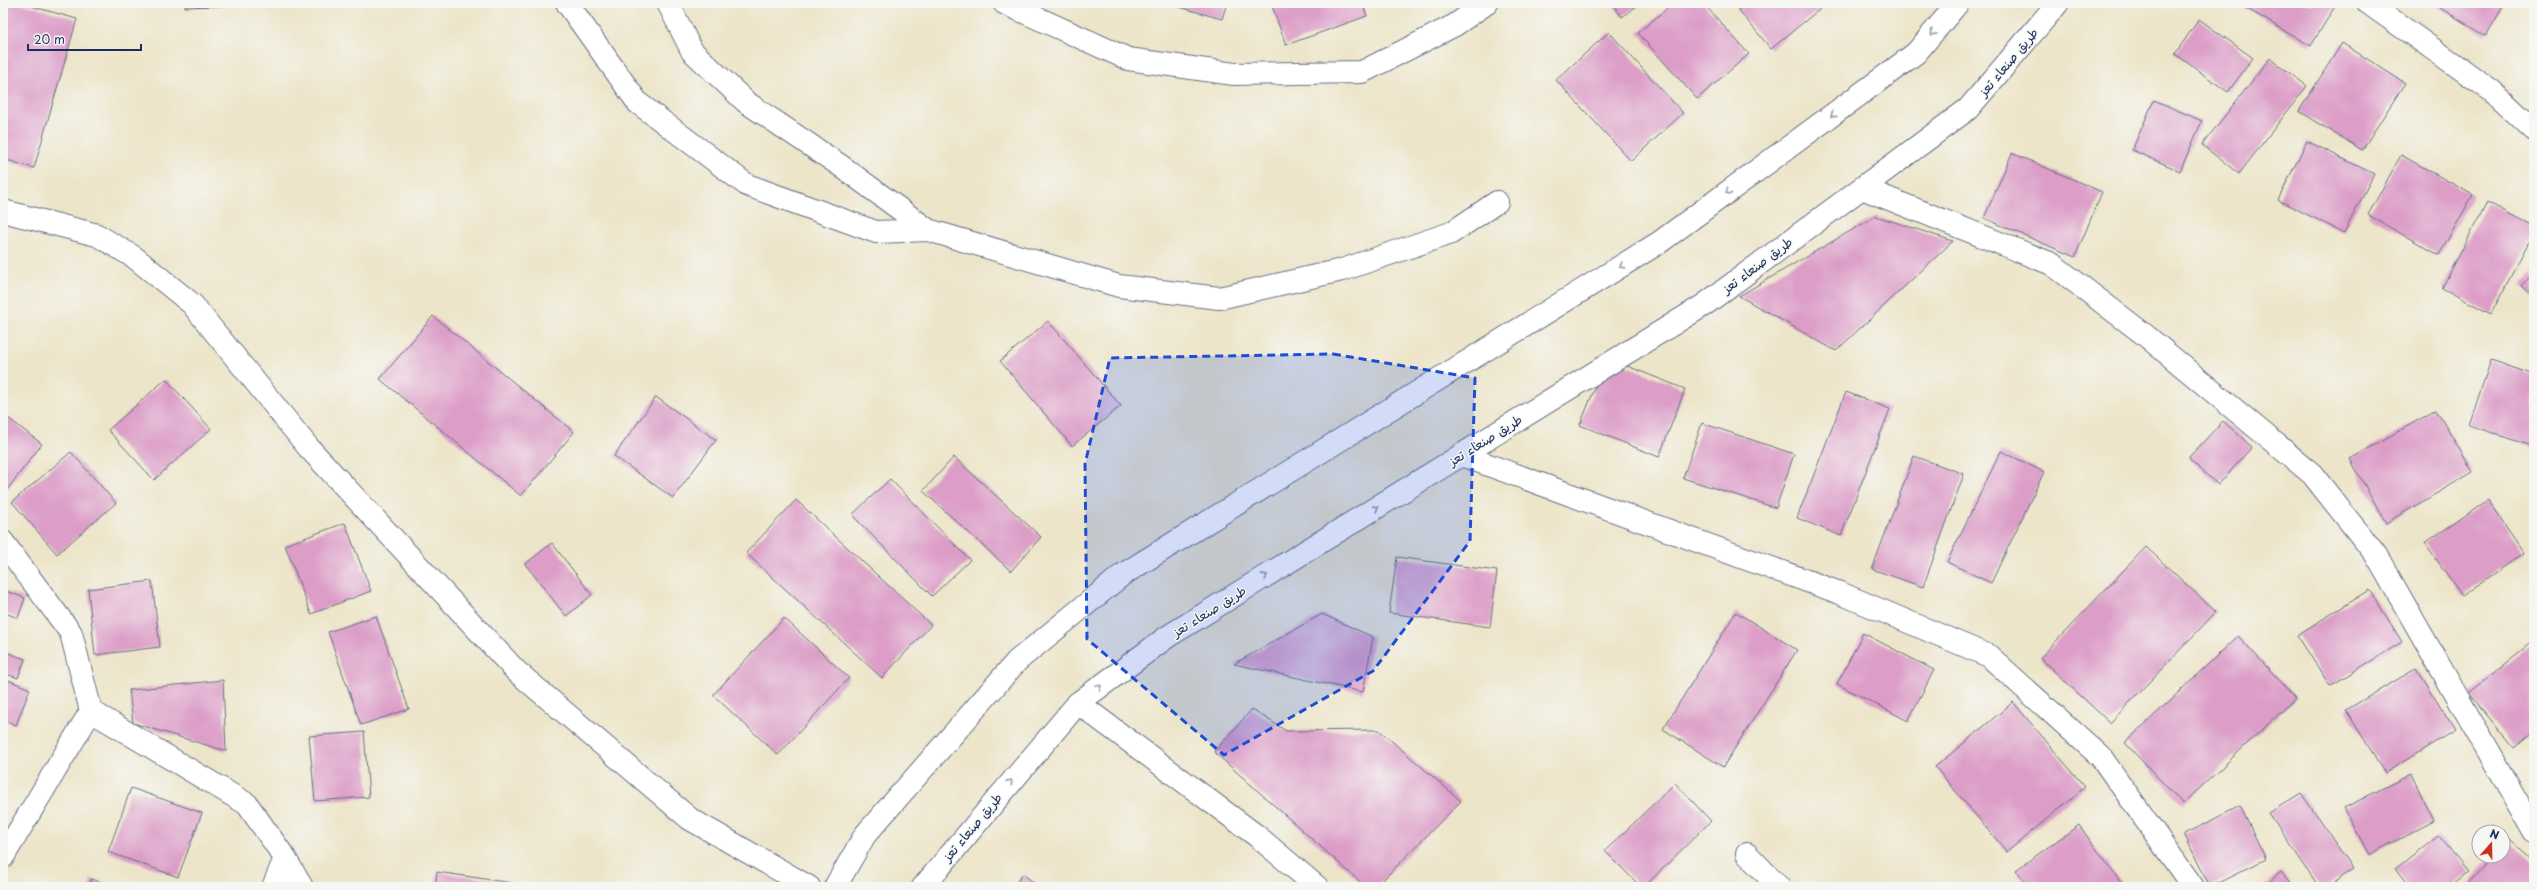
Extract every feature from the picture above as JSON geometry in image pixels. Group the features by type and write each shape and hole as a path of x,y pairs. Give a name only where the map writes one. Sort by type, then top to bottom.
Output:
{"main road":[{"path":"567,3 638,103 747,186 876,232 928,230 1119,286 1219,298 1342,270 1451,233 1497,202"},
{"path":"668,3 692,51 746,102 841,166 928,230"},
{"path":"1004,3 1128,59 1234,74 1362,72 1456,25 1488,3"},
{"path":"835,887 865,835 1017,661 1122,575 1660,242 1916,54 1958,3"},
{"name":"طريق صنعاء تعز","path":"923,887 1078,703 1167,637 1704,305 1968,109 2058,3"},
{"path":"2368,3 2492,91 2534,130"},
{"path":"1862,188 2052,264 2145,335 2312,474 2376,555 2534,831"},
{"path":"3,211 97,235 134,257 192,304 308,447 516,671 690,819 809,887"},
{"path":"1461,455 1840,593 1988,656 2101,757 2193,887"},
{"path":"3,542 71,633 91,712 247,804 286,858 302,887"},
{"path":"1078,703 1257,836 1317,887"},
{"path":"3,857 91,712"},
{"path":"1747,854 1780,887"},
{"path":"273,887 286,858"}],"highlighted area":[{"path":"1333,354 1475,378 1470,541 1373,671 1224,755 1087,639 1085,464 1110,358"}],"building":[{"path":"3,3 20,3 77,19 34,168 3,159"},
{"path":"185,3 245,3 245,5 185,7"},
{"path":"1165,3 1227,3 1222,19"},
{"path":"1271,3 1362,3 1367,16 1286,45"},
{"path":"1612,3 1641,3 1622,17"},
{"path":"1673,3 1703,3 1749,54 1697,99 1638,33"},
{"path":"1744,3 1827,3 1771,49 1737,8"},
{"path":"2237,3 2337,3 2311,46"},
{"path":"2432,3 2505,3 2486,36"},
{"path":"2199,19 2253,58 2228,92 2175,54"},
{"path":"1609,32 1683,113 1631,161 1556,80"},
{"path":"2342,43 2405,83 2362,150 2299,111"},
{"path":"2270,58 2307,86 2239,174 2202,145"},
{"path":"2154,100 2202,121 2180,171 2132,150"},
{"path":"2307,141 2374,174 2344,233 2278,200"},
{"path":"2012,153 2102,192 2075,257 1984,218"},
{"path":"2401,155 2473,195 2439,255 2368,215"},
{"path":"2487,202 2534,226 2534,232 2491,314 2442,288"},
{"path":"1876,216 1953,241 1836,351 1739,296"},
{"path":"2534,272 2534,297 2522,286"},
{"path":"433,316 574,432 521,496 380,379"},
{"path":"1048,321 1121,406 1072,446 1000,361"},
{"path":"1607,358 1685,389 1659,457 1580,425"},
{"path":"2491,360 2534,375 2534,447 2469,425"},
{"path":"166,379 211,429 154,480 108,430"},
{"path":"1846,392 1890,409 1841,536 1797,518"},
{"path":"656,397 716,440 673,498 614,456"},
{"path":"2436,410 2473,472 2386,523 2350,459"},
{"path":"3,414 42,444 6,491 3,489"},
{"path":"2223,421 2252,447 2218,485 2188,458"},
{"path":"1702,423 1794,454 1776,508 1683,478"},
{"path":"2001,451 2044,472 1991,583 1947,562"},
{"path":"71,452 116,503 57,554 12,502"},
{"path":"1914,456 1964,474 1923,587 1872,569"},
{"path":"954,457 1041,537 1011,571 923,491"},
{"path":"890,479 970,560 932,596 852,515"},
{"path":"796,500 931,625 882,678 746,553"},
{"path":"2488,500 2524,553 2462,596 2425,543"},
{"path":"345,523 371,591 311,614 285,545"},
{"path":"552,543 592,595 566,616 525,564"},
{"path":"2146,547 2216,612 2110,723 2040,658"},
{"path":"1397,557 1497,571 1490,627 1389,613"},
{"path":"152,581 160,647 95,655 88,589"},
{"path":"3,590 25,598 18,618 3,612"},
{"path":"2370,590 2402,642 2330,686 2297,635"},
{"path":"1736,612 1797,650 1723,767 1663,729"},
{"path":"1322,614 1373,637 1363,692 1234,664"},
{"path":"376,616 409,709 361,725 328,632"},
{"path":"784,618 849,678 778,755 713,695"},
{"path":"1863,633 1934,670 1908,721 1837,684"},
{"path":"2238,636 2296,698 2183,804 2125,743"},
{"path":"2534,641 2534,730 2513,747 2469,693"},
{"path":"3,651 25,659 18,678 3,673"},
{"path":"2417,668 2455,730 2385,773 2346,710"},
{"path":"3,678 30,689 16,725 3,720"},
{"path":"223,680 226,751 133,723 129,690"},
{"path":"2013,702 2085,787 2007,852 1935,767"},
{"path":"1252,709 1286,731 1379,730 1461,801 1376,887 1366,887 1214,752"},
{"path":"364,732 369,797 315,801 309,736"},
{"path":"2411,774 2434,821 2369,855 2344,808"},
{"path":"1675,783 1711,821 1644,887 1641,887 1605,851"},
{"path":"131,788 202,813 178,877 108,852"},
{"path":"2301,793 2353,869 2326,887 2319,887 2269,813"},
{"path":"2240,806 2266,859 2210,887 2184,834"},
{"path":"2079,825 2124,887 2029,887 2016,870"},
{"path":"2438,835 2468,871 2448,887 2409,887 2395,869"},
{"path":"2511,843 2534,864 2534,887 2464,887 2485,864 2511,864"},
{"path":"437,872 519,884 519,887 435,887"},
{"path":"2281,872 2294,887 2263,887"},
{"path":"1023,874 1039,887 1013,887"},
{"path":"91,879 116,887 89,887"}]}
